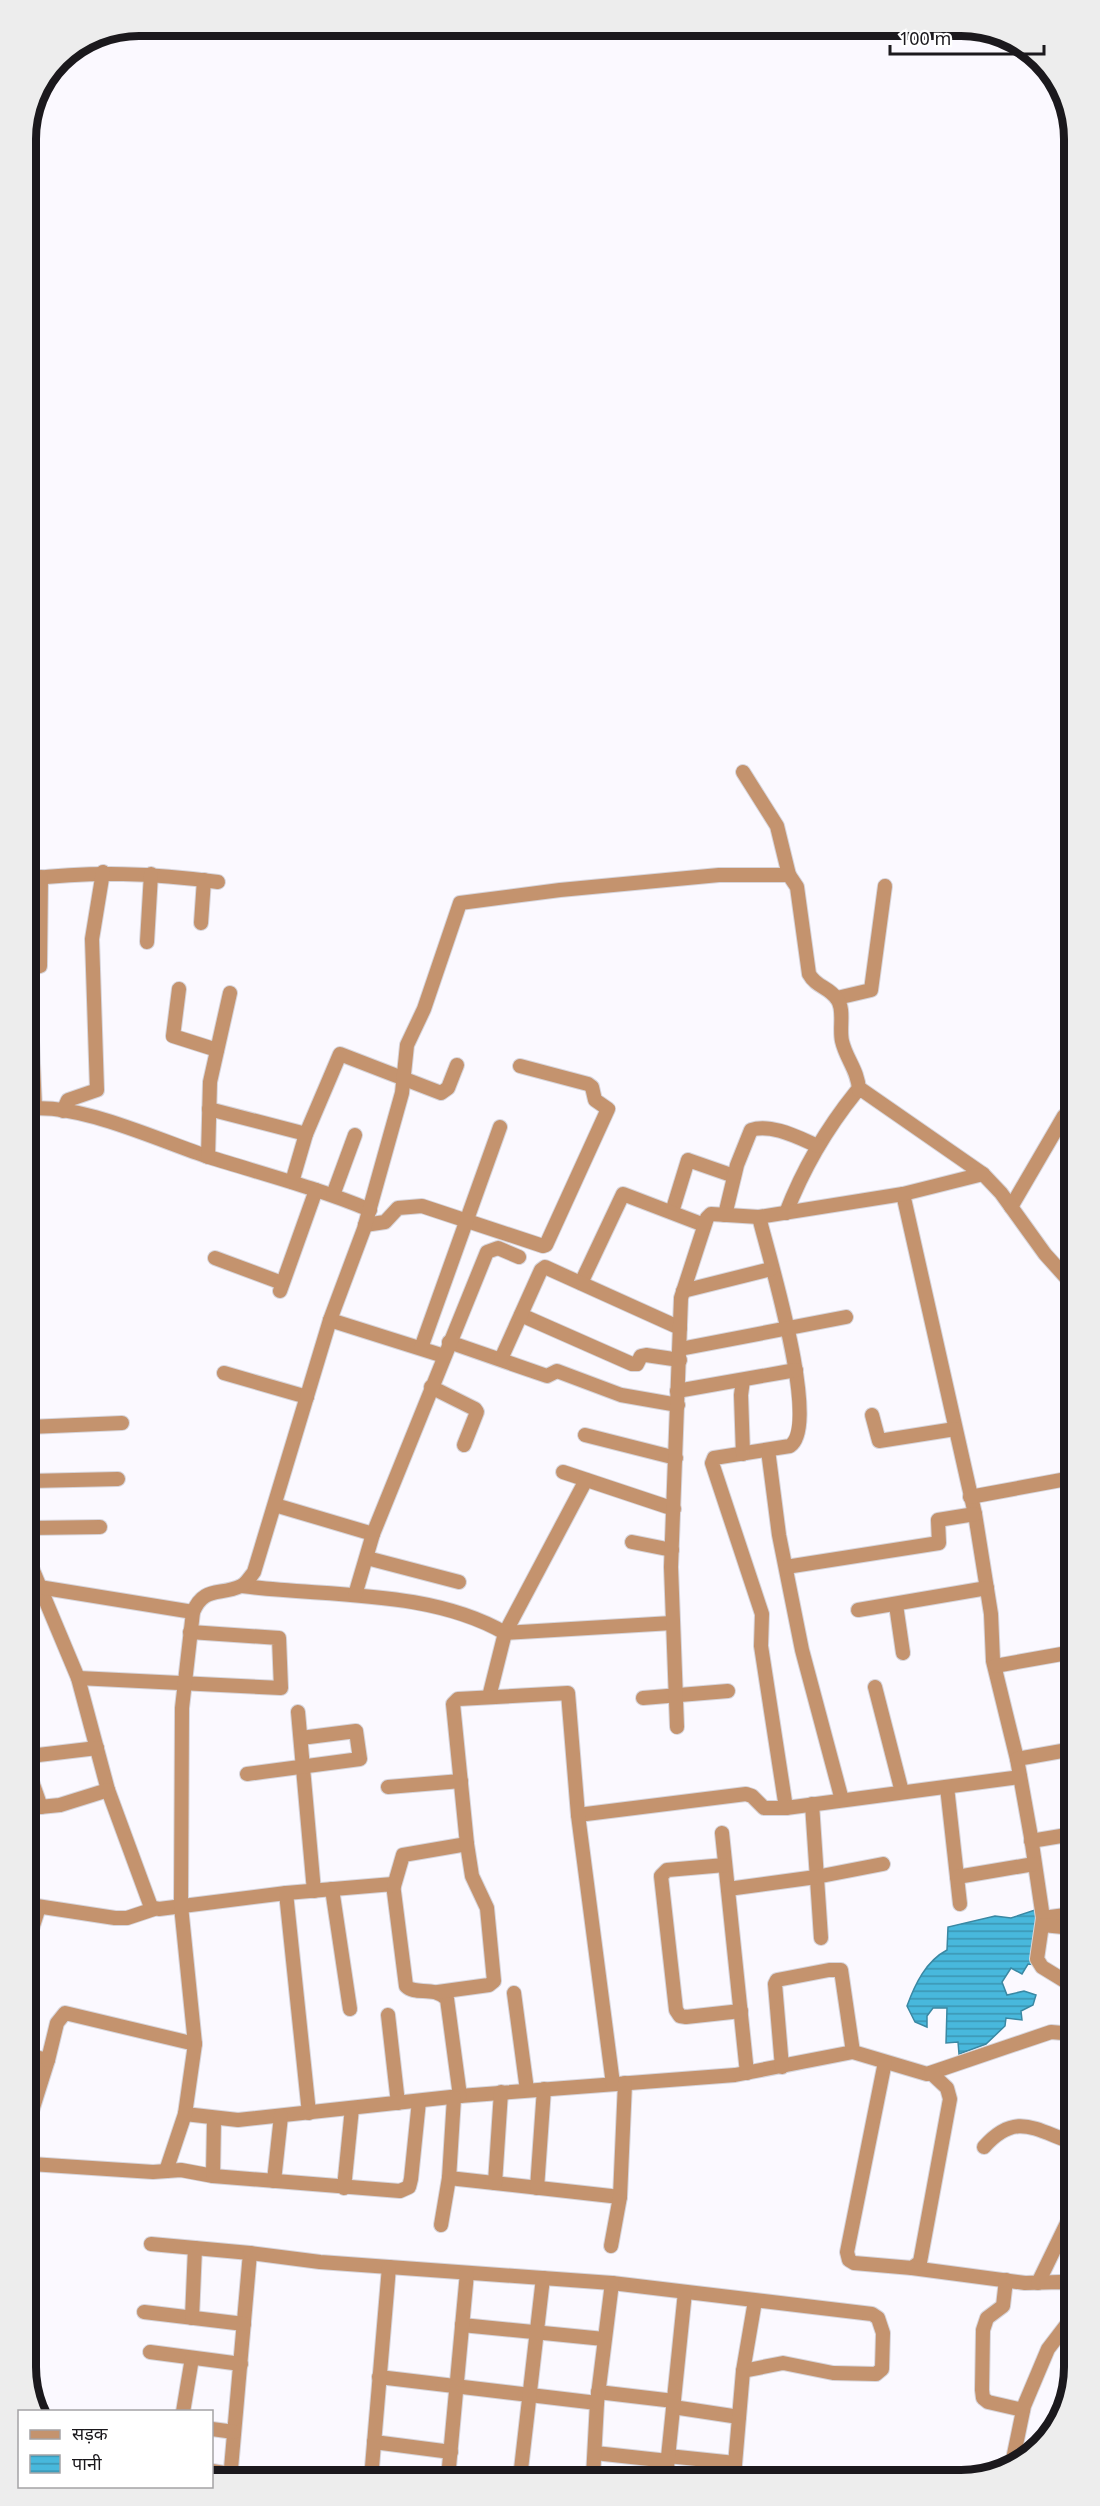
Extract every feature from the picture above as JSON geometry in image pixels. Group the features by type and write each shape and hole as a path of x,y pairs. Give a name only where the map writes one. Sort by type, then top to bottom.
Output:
{"street":[{"path":"743,772 777,826 789,875 797,887 809,974 813,982 837,998 840,1004 841,1039 858,1073 859,1090 818,1146 786,1213"},
{"path":"63,1111 68,1100 97,1090 92,939 104,872"},
{"path":"36,878 104,872 151,874 218,882"},
{"path":"147,942 151,874"},
{"path":"242,1586 254,1572 330,1320 370,1210 402,1093 407,1045 424,1009 461,902 718,875 789,875"},
{"path":"201,923 204,880"},
{"path":"837,998 871,990 885,886"},
{"path":"36,907 40,966 36,967"},
{"path":"179,989 173,1036 217,1050"},
{"path":"208,1157 210,1082 230,993"},
{"path":"292,1182 306,1134 340,1054 346,1054 402,1080 436,1092 445,1092 457,1065"},
{"path":"365,1225 385,1222 398,1208 412,1205 543,1246 546,1245 608,1108 594,1098 591,1086 520,1066"},
{"path":"859,1090 983,1174 1064,1275"},
{"path":"36,1108 63,1111 98,1119 208,1157 333,1195 370,1210"},
{"path":"209,1109 306,1134"},
{"path":"1011,1207 1064,1116"},
{"path":"421,1348 500,1126"},
{"path":"725,1215 743,1143 751,1130 763,1128 797,1137 818,1146"},
{"path":"333,1195 356,1135"},
{"path":"672,1212 688,1160 734,1176"},
{"path":"677,1727 672,1623 672,1550 682,1292 709,1215 759,1217 786,1213 903,1194 983,1174"},
{"path":"215,1258 281,1287 316,1190"},
{"path":"580,1283 622,1196 626,1194 704,1225"},
{"path":"903,1194 975,1514 987,1588 995,1666 1017,1758 1043,1921 1036,1951 1039,1964 1064,1980"},
{"path":"759,1217 796,1371 801,1404 800,1432 790,1446 714,1458 712,1463 762,1614 761,1646 786,1808"},
{"path":"355,1595 373,1534 449,1342 489,1249 498,1248 519,1257"},
{"path":"501,1359 543,1268 549,1268 680,1328"},
{"path":"682,1292 771,1269"},
{"path":"521,1315 632,1364 637,1364 641,1356 680,1354 785,1327 846,1317"},
{"path":"330,1320 444,1356"},
{"path":"449,1342 547,1376 557,1371 621,1395 678,1398 743,1380 796,1371"},
{"path":"224,1373 307,1397"},
{"path":"743,1380 741,1408 743,1454"},
{"path":"431,1387 475,1408 477,1416 464,1445"},
{"path":"872,1415 875,1435 879,1441 955,1429"},
{"path":"36,1427 122,1423"},
{"path":"585,1436 676,1458"},
{"path":"768,1450 786,1567 802,1650 842,1800"},
{"path":"563,1472 674,1509"},
{"path":"36,1481 118,1479"},
{"path":"970,1497 1064,1479"},
{"path":"489,1697 505,1633 586,1480"},
{"path":"275,1505 373,1534"},
{"path":"786,1567 939,1543 938,1520 975,1514"},
{"path":"36,1528 100,1527"},
{"path":"632,1542 672,1550"},
{"path":"367,1558 459,1581"},
{"path":"36,1579 78,1678 108,1790 150,1904 154,1908"},
{"path":"166,2170 184,2114 195,2044 181,1906 183,1683 193,1612 200,1599 207,1594 242,1586 355,1595 429,1606 489,1624 505,1633 672,1623"},
{"path":"39,1587 193,1612"},
{"path":"858,1610 987,1588"},
{"path":"896,1605 903,1653"},
{"path":"78,1678 277,1690 282,1686 279,1638 190,1632"},
{"path":"995,1666 1064,1653"},
{"path":"875,1687 902,1792"},
{"path":"643,1698 728,1691"},
{"path":"467,1844 403,1855 399,1859 394,1886 406,1986 413,1990 438,1992 489,1985 494,1980 487,1908 475,1887 467,1844 453,1704 458,1699 568,1693 578,1815 619,2083 620,2197 611,2246"},
{"path":"298,1712 314,1891"},
{"path":"247,1774 357,1761 361,1757 356,1731 301,1738"},
{"path":"36,1755 97,1748"},
{"path":"1017,1758 1064,1753"},
{"path":"578,1815 746,1794 752,1796 764,1808 786,1808 1020,1777"},
{"path":"388,1787 460,1781"},
{"path":"947,1786 960,1904"},
{"path":"36,1808 60,1805 108,1790"},
{"path":"812,1804 821,1938"},
{"path":"722,1833 747,2073"},
{"path":"1031,1841 1064,1836"},
{"path":"957,1877 1034,1863"},
{"path":"728,1889 816,1878 883,1864"},
{"path":"726,1865 667,1870 662,1876 676,2010 680,2016 686,2017 741,2011"},
{"path":"36,1906 121,1918 154,1908 286,1893 394,1886"},
{"path":"332,1889 350,2009"},
{"path":"286,1893 309,2113"},
{"path":"1043,1921 1064,1916"},
{"path":"1043,1921 1064,1926"},
{"path":"782,2067 775,1984 777,1980 829,1970 841,1970 853,2052"},
{"path":"438,1992 448,2004 457,2097 449,2178 441,2225"},
{"path":"514,1993 527,2090"},
{"path":"36,2098 57,2023 65,2013 195,2044"},
{"path":"388,2015 398,2103"},
{"path":"184,2114 238,2120 501,2092 747,2073 853,2052 920,2073 932,2073 1051,2032 1064,2033"},
{"path":"36,2057 48,2060"},
{"path":"885,2062 848,2257 854,2263 1038,2283 1064,2282"},
{"path":"912,2268 920,2262 950,2099 947,2088 932,2073"},
{"path":"537,2187 544,2089"},
{"path":"495,2183 501,2092"},
{"path":"36,2164 153,2172 181,2170 213,2176 400,2191 409,2187 419,2101"},
{"path":"344,2188 352,2108"},
{"path":"274,2181 281,2116"},
{"path":"213,2176 214,2119"},
{"path":"984,2147 996,2133 1018,2125 1034,2127 1064,2139"},
{"path":"449,2178 620,2197"},
{"path":"1038,2283 1064,2229"},
{"path":"151,2244 320,2262 612,2283 872,2314 878,2318 883,2333 882,2369 868,2376 833,2373 783,2363 743,2371"},
{"path":"192,2318 195,2248"},
{"path":"231,2470 250,2253"},
{"path":"372,2470 389,2267"},
{"path":"449,2470 467,2273"},
{"path":"521,2470 543,2278"},
{"path":"1006,2280 1003,2306 987,2318 983,2330 983,2398 988,2402 1023,2410"},
{"path":"594,2470 598,2397 612,2283"},
{"path":"667,2470 685,2292"},
{"path":"595,2453 668,2458 734,2470 743,2371 755,2301"},
{"path":"144,2312 244,2324"},
{"path":"462,2325 604,2339"},
{"path":"1014,2455 1023,2410 1048,2349 1064,2328"},
{"path":"150,2352 241,2364"},
{"path":"183,2410 192,2358"},
{"path":"380,2378 529,2396 598,2397 673,2404 739,2417"},
{"path":"213,2429 234,2432"},
{"path":"374,2442 450,2452"}],"water":[{"path":"1035,1910 1044,1911 1040,1954 1050,1966 1028,1964 1022,1974 1011,1968 1002,1982 1007,1995 1024,1991 1036,1995 1033,2005 1021,2011 1022,2020 1006,2018 1005,2026 986,2044 959,2054 958,2042 946,2043 947,2008 933,2008 927,2016 927,2027 915,2022 907,2006 927,1967 947,1950 948,1927 995,1916 1011,1918"}]}
